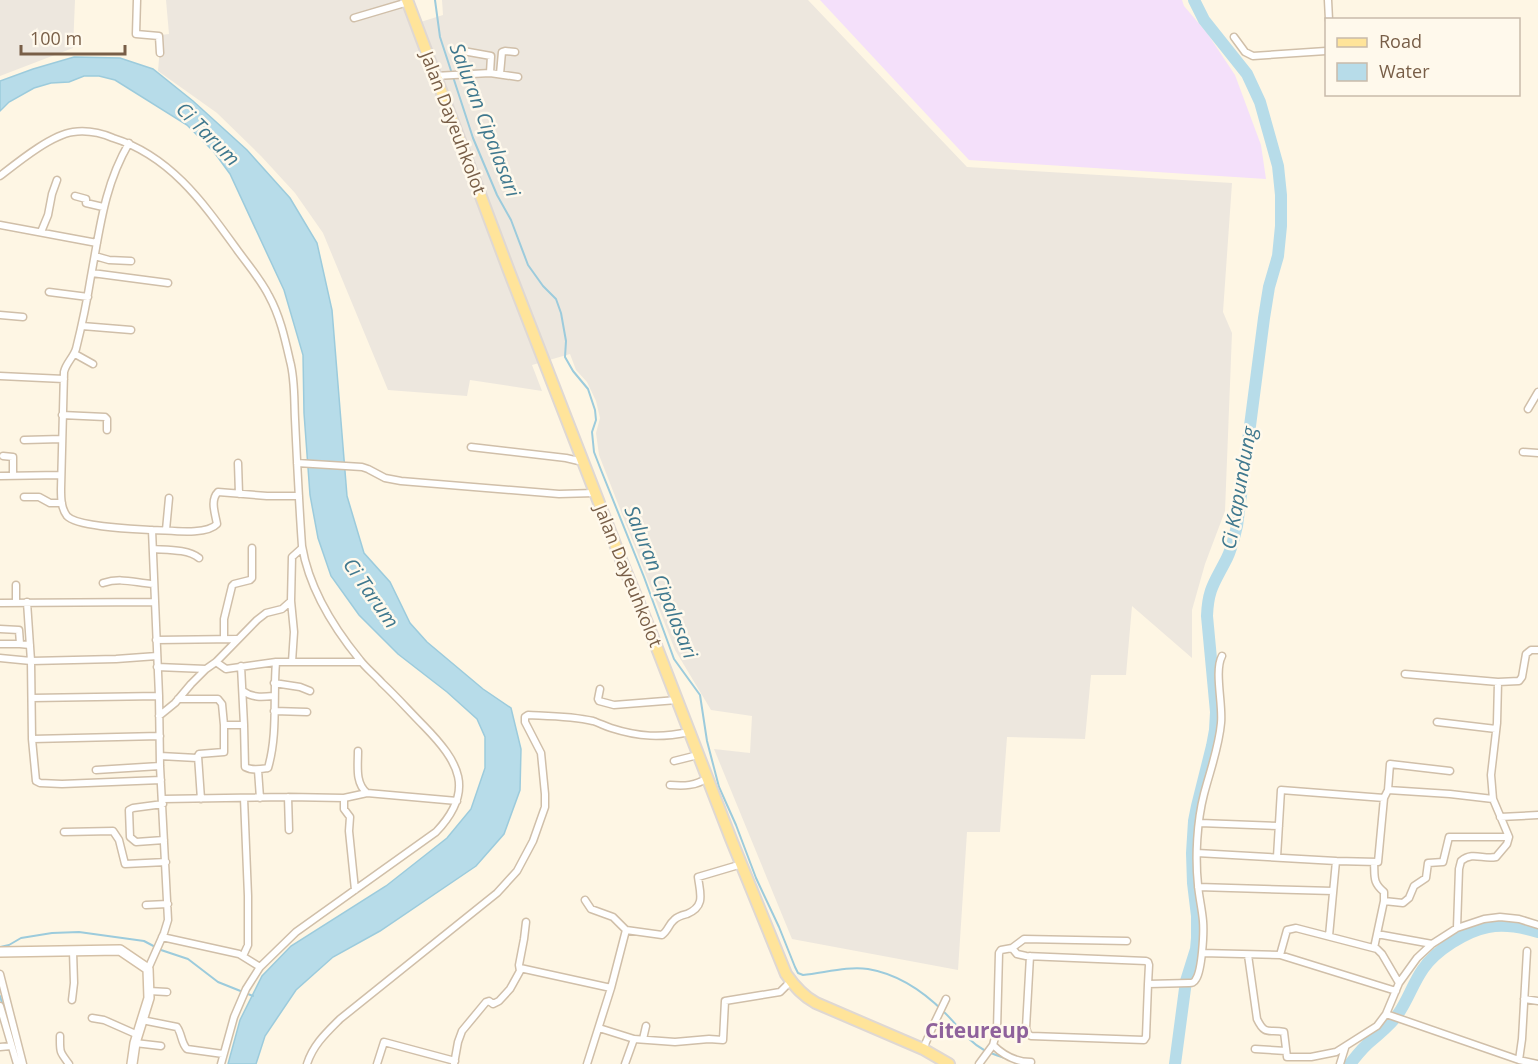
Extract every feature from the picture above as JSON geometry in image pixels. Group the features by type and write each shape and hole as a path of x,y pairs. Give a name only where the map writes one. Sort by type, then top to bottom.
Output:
{"main road":[{"name":"Jalan Dayeuhkolot","path":"408,1 509,272 779,959 791,981 801,993 816,1004 923,1049 949,1064"}],"street":[{"path":"137,0 136,34 159,36 160,53"},
{"path":"1328,0 1329,18"},
{"path":"354,18 408,1"},
{"path":"1234,37 1245,52 1252,56 1325,51"},
{"path":"464,51 491,56 490,73"},
{"path":"500,74 503,52 515,52"},
{"path":"435,76 490,73 518,77"},
{"path":"0,176 29,154 63,134 89,132 129,143 163,163 203,204 268,293 282,328 291,363 302,548 307,571 325,609 361,662 443,745 455,763 458,773 457,801 446,821 436,832 296,932 260,967 234,1017 221,1064"},
{"path":"129,143 122,154 109,187 75,354 66,366 61,475 62,503 68,517 76,521 117,527 201,531 213,528 217,524 213,501 214,495 218,492 299,496"},
{"path":"41,232 57,180"},
{"path":"75,196 86,199 86,203 104,207"},
{"path":"0,225 97,243"},
{"path":"95,256 109,260 131,261"},
{"path":"92,273 168,283"},
{"path":"49,292 88,297"},
{"path":"0,315 23,317"},
{"path":"81,326 131,330"},
{"path":"75,354 93,364"},
{"path":"0,376 64,379"},
{"path":"1528,409 1538,392"},
{"path":"62,415 105,417 107,430"},
{"path":"24,440 62,439"},
{"path":"471,447 583,462"},
{"path":"1523,452 1538,453"},
{"path":"3,456 12,457 13,475"},
{"path":"238,463 239,494"},
{"path":"297,463 368,469 390,480 559,494 595,493"},
{"path":"0,476 61,475"},
{"path":"24,496 39,497 50,503 62,503"},
{"path":"166,530 169,498"},
{"path":"132,1064 136,1039 149,998 148,969 168,920 152,530"},
{"path":"224,639 224,619 232,586 252,578 252,548"},
{"path":"292,662 294,632 291,601 292,557 302,548"},
{"path":"153,549 182,551 199,558"},
{"path":"103,583 131,580 154,584"},
{"path":"16,585 16,603"},
{"path":"159,716 266,613 282,609 291,601"},
{"path":"27,602 32,661 32,739 37,782 62,784 161,780"},
{"path":"0,603 155,602"},
{"path":"0,629 20,630 20,644"},
{"path":"156,640 237,639"},
{"path":"0,644 30,645"},
{"path":"1405,674 1498,682 1521,680 1526,654 1531,650 1538,650"},
{"path":"1148,984 1188,983 1197,979 1202,953 1203,923 1198,887 1197,853 1203,797 1221,723 1219,673 1222,656"},
{"path":"0,658 32,661 157,657"},
{"path":"216,662 226,669 276,662 361,662"},
{"path":"241,666 245,766 247,769 258,770 268,768 272,755 276,662"},
{"path":"157,667 206,669"},
{"path":"1457,928 1461,861 1475,855 1496,857 1507,844 1509,837 1493,799 1491,774 1498,682"},
{"path":"274,683 310,691"},
{"path":"600,689 599,702 614,705 677,700"},
{"path":"243,691 256,697 274,696"},
{"path":"32,699 159,696"},
{"path":"178,699 220,700 222,704 224,752 199,754 197,758 201,799"},
{"path":"274,711 307,712"},
{"path":"307,1064 319,1040 340,1019 497,893 517,871 533,841 544,811 545,794 542,757 525,722 525,717 568,717 652,737 690,732"},
{"path":"1437,722 1496,729"},
{"path":"224,725 244,724"},
{"path":"32,739 160,736"},
{"path":"358,752 358,782 361,789 367,793"},
{"path":"674,761 698,755"},
{"path":"160,756 197,758"},
{"path":"1197,853 1378,862 1384,798 1388,790 1390,764 1450,771"},
{"path":"96,770 160,766"},
{"path":"258,770 260,798"},
{"path":"670,785 700,783 707,778"},
{"path":"1277,857 1281,790 1384,798"},
{"path":"1388,790 1493,799"},
{"path":"164,840 136,842 130,837 129,810 163,802 201,799 344,798 367,793 457,801"},
{"path":"288,797 289,830"},
{"path":"243,956 248,945 244,798"},
{"path":"344,798 345,809 350,817 349,831 355,890"},
{"path":"1500,818 1538,815"},
{"path":"1200,823 1279,826"},
{"path":"64,832 113,831 119,840 125,864 166,862"},
{"path":"1384,901 1403,903 1407,900 1414,886 1426,878 1428,863 1443,862 1449,837 1509,837"},
{"path":"1329,936 1336,861"},
{"path":"1374,862 1374,879 1377,887 1384,892 1374,948"},
{"path":"585,900 591,909 613,917 626,930 663,934 675,918 700,906 698,877 742,864"},
{"path":"1198,887 1333,891"},
{"path":"146,905 168,904"},
{"path":"1248,955 1257,1019 1261,1028 1284,1032 1288,1058 1311,1057 1336,1052 1377,1026 1388,1015 1399,983 1417,958 1432,944 1457,928 1484,919 1500,917 1519,919 1538,925"},
{"path":"377,1064 384,1042 454,1063 458,1042 466,1025 487,1001 493,1004 499,1001 519,974 526,922"},
{"path":"1280,955 1287,930 1296,928 1374,948 1382,954 1399,983"},
{"path":"587,1064 611,988 626,930"},
{"path":"1377,934 1432,944"},
{"path":"162,937 239,954 260,967"},
{"path":"979,1064 991,1048 997,1030 999,953 1001,950 1012,948 1024,939 1127,941"},
{"path":"1012,948 1020,956 1030,956 1146,961 1148,962 1144,1040 1031,1036 1028,1034 1026,1028 1030,956"},
{"path":"0,952 120,950 148,969"},
{"path":"72,1000 73,951"},
{"path":"1520,1060 1527,951"},
{"path":"1202,953 1280,955 1396,991"},
{"path":"520,968 611,988"},
{"path":"0,974 23,1064"},
{"path":"599,1028 634,1039 675,1042 723,1040 724,1001 780,992 791,981"},
{"path":"149,991 167,992"},
{"path":"923,1049 946,999"},
{"path":"1524,999 1538,1001"},
{"path":"0,1006 17,1064"},
{"path":"1388,1015 1537,1064"},
{"path":"92,1018 104,1020 136,1039 161,1046"},
{"path":"142,1020 177,1027 187,1049 223,1054"},
{"path":"643,1039 646,1026"},
{"path":"60,1036 59,1048 69,1064"},
{"path":"626,1064 634,1039"},
{"path":"0,1047 11,1046"},
{"path":"1340,1064 1345,1047"},
{"path":"991,1048 1012,1059 1031,1062"},
{"path":"1255,1049 1286,1051"},
{"path":"431,1064 433,1056"}],"shaded area":[{"path":"0,0 75,0 73,48 0,76"},
{"path":"166,0 401,0 411,25 443,15 442,0 808,0 967,167 1232,183 1223,312 1232,333 1225,511 1205,564 1192,610 1192,658 1132,606 1126,675 1091,675 1085,739 1007,737 1000,832 967,832 958,970 792,939 714,749 750,753 752,716 711,710 675,650 599,455 596,433 600,418 596,401 587,382 576,370 570,354 532,365 542,391 470,380 467,396 388,390 323,233 295,193 217,113 158,71 161,35 169,34"},
{"path":"820,0 1182,0 1184,6 1207,33 1235,75 1261,145 1266,179 969,160"}],"water":[{"name":"Ci Tarum","path":"74,57 120,58 153,69 193,101 247,150 290,198 317,243 332,310 347,496 364,553 390,582 410,623 427,642 483,689 511,708 521,749 520,790 504,834 476,866 380,931 333,957 296,990 265,1036 256,1064 228,1064 240,1020 262,976 291,946 386,886 447,838 471,809 485,768 485,737 477,719 398,654 359,615 331,576 318,538 310,495 304,413 303,355 284,290 230,174 214,152 187,125 115,80 99,76 84,76 69,82 51,83 34,88 9,102 0,111 0,81"}],"waterway":[{"name":"Saluran Cipalasari","path":"435,0 440,37 473,138 497,195 511,220 528,265 556,299 566,341 565,357 588,389 595,410 596,420 592,432 594,452 674,659 700,695 707,741 719,787 798,973 803,975 860,968 879,971 900,979 927,997 978,1046 1010,1060"},
{"name":"Ci Kapundung","path":"1175,1064 1186,981 1197,938 1192,853 1194,821 1215,730 1216,712 1208,606 1211,592 1229,554 1237,526 1264,318 1269,287 1278,256 1281,226 1278,166 1260,102 1247,74 1204,20 1194,0"},
{"name":"Ci Kapundung","path":"1350,1064 1363,1048 1396,1018 1423,969 1443,949 1461,937 1488,927 1513,926 1538,932"},
{"path":"0,947 21,938 52,933 79,932 144,941 161,950 188,959 218,982 253,996"},
{"path":"0,996 3,1006"}],"district":[{"name":"Citeureup","path":"977,1031"}]}
